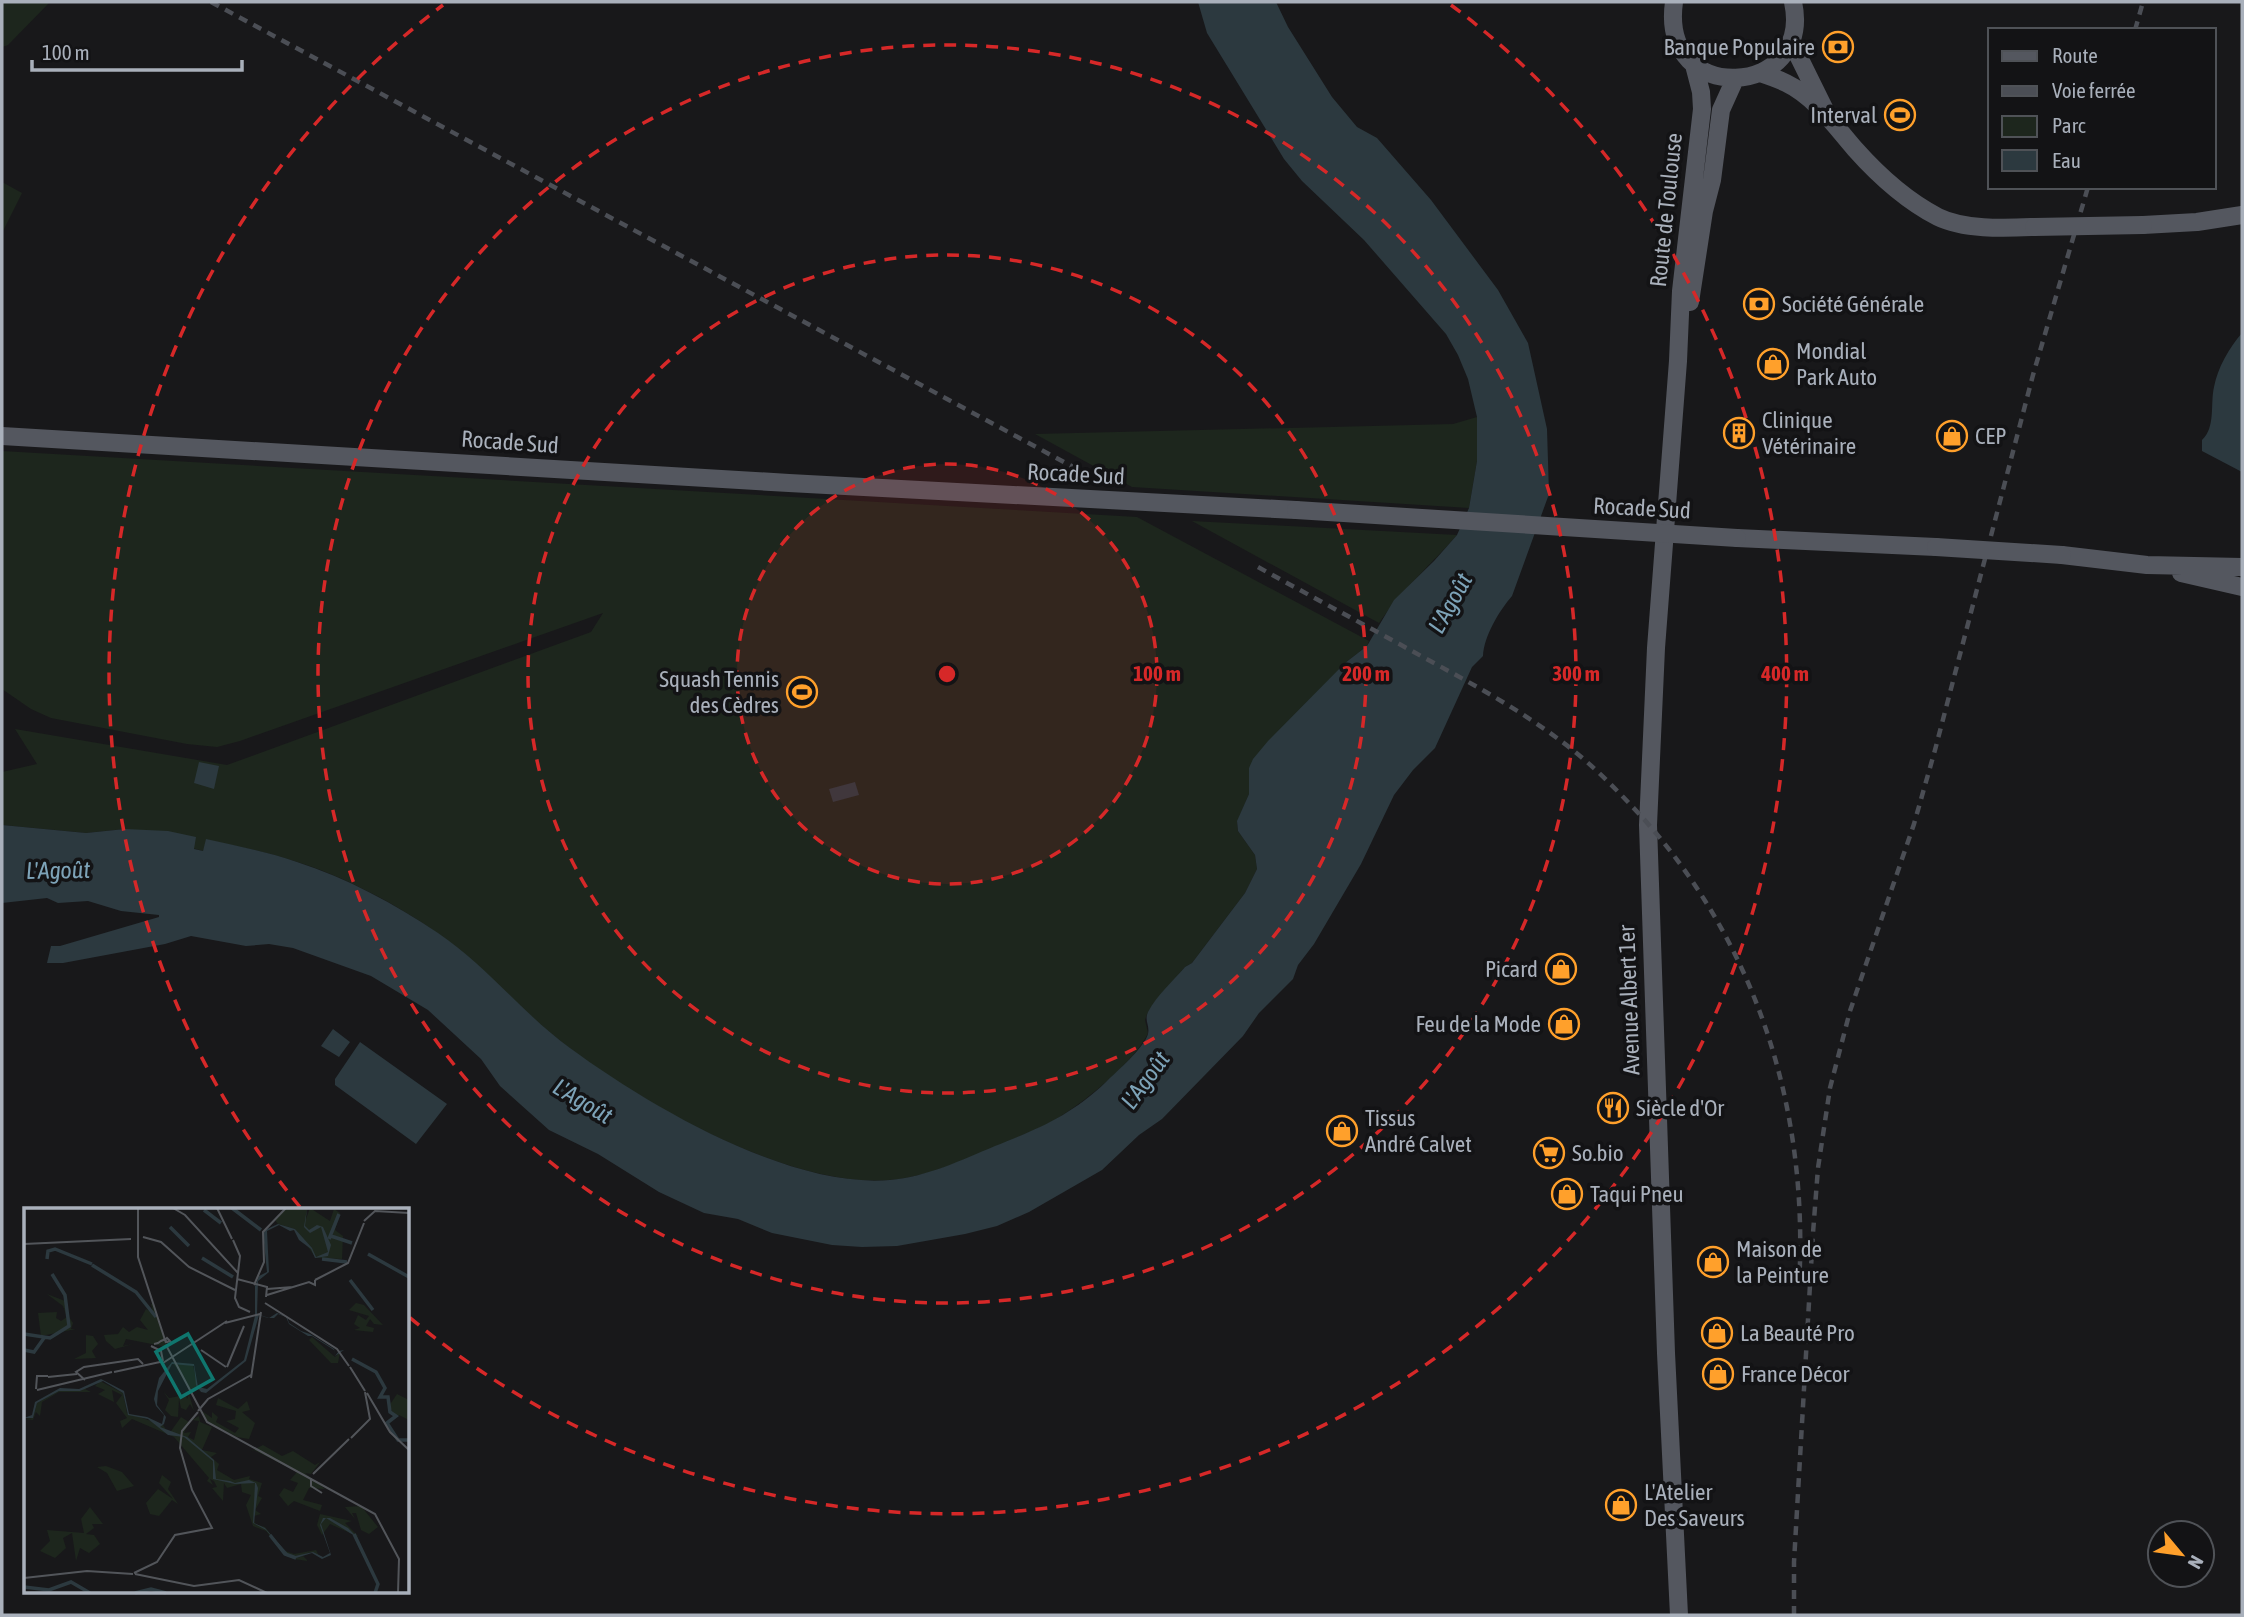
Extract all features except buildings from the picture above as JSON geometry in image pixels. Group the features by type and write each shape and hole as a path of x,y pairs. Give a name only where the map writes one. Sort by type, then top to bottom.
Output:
{"main road":[{"name":"Route de Toulouse","path":"1664,551 1681,291 1702,109 1694,65 1677,41 1672,16 1674,2"},
{"path":"1694,65 1714,76 1735,79 1760,73 1773,65 1791,41 1795,26 1793,2"},
{"path":"1791,41 1829,117"},
{"path":"1760,73 1787,83 1829,117 1895,189 1940,218 1986,228 2034,228 2197,222 2242,215"},
{"name":"Route de Toulouse","path":"1678,361 1704,211 1712,180 1721,110 1735,79"},
{"name":"Rocade Sud","path":"2,436 720,480 1936,547 2062,555 2147,565 2242,567"},
{"name":"Avenue Albert 1er","path":"1664,551 1653,698 1648,838 1665,1326 1679,1615"},
{"name":"Rocade Sud","path":"2147,565 2242,587"}],"green space":[{"path":"2,2 50,2 8,45 2,47"},
{"path":"2,182 22,193 2,233"},
{"path":"1477,417 1477,461 1469,508 1132,487 1035,434 1453,424"},
{"path":"2,451 1137,517 1369,641 1367,646 1345,663 1249,768 1249,794 1237,822 1238,831 1255,855 1257,869 1245,893 1192,963 1185,967 1154,1003 1145,1020 1148,1033 1117,1072 1057,1119 988,1150 907,1178 848,1179 803,1170 756,1154 708,1133 662,1108 579,1055 440,935 389,902 313,867 207,840 203,851 125,829 86,833 2,825 2,772 37,764 15,729 227,765 591,632 603,613 217,747 187,744 51,718 31,709 2,689"},
{"path":"1192,521 1457,535 1406,589 1379,623"}],"water":[{"name":"L'Agoût","path":"1198,2 1276,2 1288,27 1332,97 1357,127 1377,138 1431,200 1498,290 1528,343 1547,429 1549,494 1512,596 1493,624 1483,656 1472,667 1435,748 1413,770 1394,795 1361,864 1314,944 1298,965 1293,979 1259,1013 1243,1036 1162,1119 1139,1135 1102,1170 1029,1212 997,1226 897,1246 832,1245 772,1233 738,1219 704,1213 659,1192 598,1154 549,1130 500,1086 481,1059 428,1010 371,976 293,948 269,944 246,946 191,936 165,944 63,963 47,963 51,946 60,946 159,915 121,911 88,901 58,903 47,898 2,903 2,825 86,833 125,829 168,831 196,837 194,849 203,851 206,839 286,858 316,868 388,902 456,946 553,1035 602,1071 680,1118 722,1139 809,1171 851,1179 890,1180 930,1172 1040,1127 1093,1094 1141,1046 1148,1034 1147,1015 1152,1006 1185,967 1192,963 1245,893 1257,869 1255,855 1238,831 1237,821 1249,794 1249,768 1253,759 1345,663 1367,646 1394,600 1457,535 1469,508 1477,461 1477,417 1468,379 1446,334 1364,240 1302,181 1284,159 1207,33"},
{"path":"2242,333 2242,472 2202,451 2202,440 2211,422 2218,372 2228,351"},
{"path":"199,762 219,766 214,789 194,783"},
{"path":"855,782 859,795 833,802 829,789"},
{"path":"333,1029 350,1042 339,1057 321,1046"},
{"path":"360,1042 447,1104 416,1144 335,1085 335,1079"}],"railway":[{"path":"211,2 1075,468"},
{"path":"2136,28 2143,2"},
{"path":"1794,1615 1794,1562 1813,1233 1818,1168 1830,1088 1850,1011 1914,824 2033,375 2087,189"},
{"path":"1258,567 1510,706 1561,741 1583,758 1642,817 1683,868 1717,921 1746,977 1768,1036 1785,1096 1795,1158 1800,1222 1799,1286"}],"place":[{"name":"Banque Populaire","path":"1838,47"},
{"name":"Interval","path":"1900,115"},
{"name":"Société Générale","path":"1759,304"},
{"name":"Mondial Park Auto","path":"1773,364"},
{"name":"Clinique Vétérinaire","path":"1739,433"},
{"name":"CEP","path":"1952,436"},
{"name":"Squash Tennis des Cèdres","path":"802,692"},
{"name":"Picard","path":"1561,969"},
{"name":"Feu de la Mode","path":"1564,1024"},
{"name":"Siècle d'Or","path":"1613,1108"},
{"name":"Tissus André Calvet","path":"1342,1131"},
{"name":"So.bio","path":"1549,1153"},
{"name":"Taqui Pneu","path":"1567,1194"},
{"name":"Maison de la Peinture","path":"1713,1262"},
{"name":"La Beauté Pro","path":"1717,1333"},
{"name":"France Décor","path":"1718,1374"},
{"name":"L'Atelier Des Saveurs","path":"1621,1505"}]}
